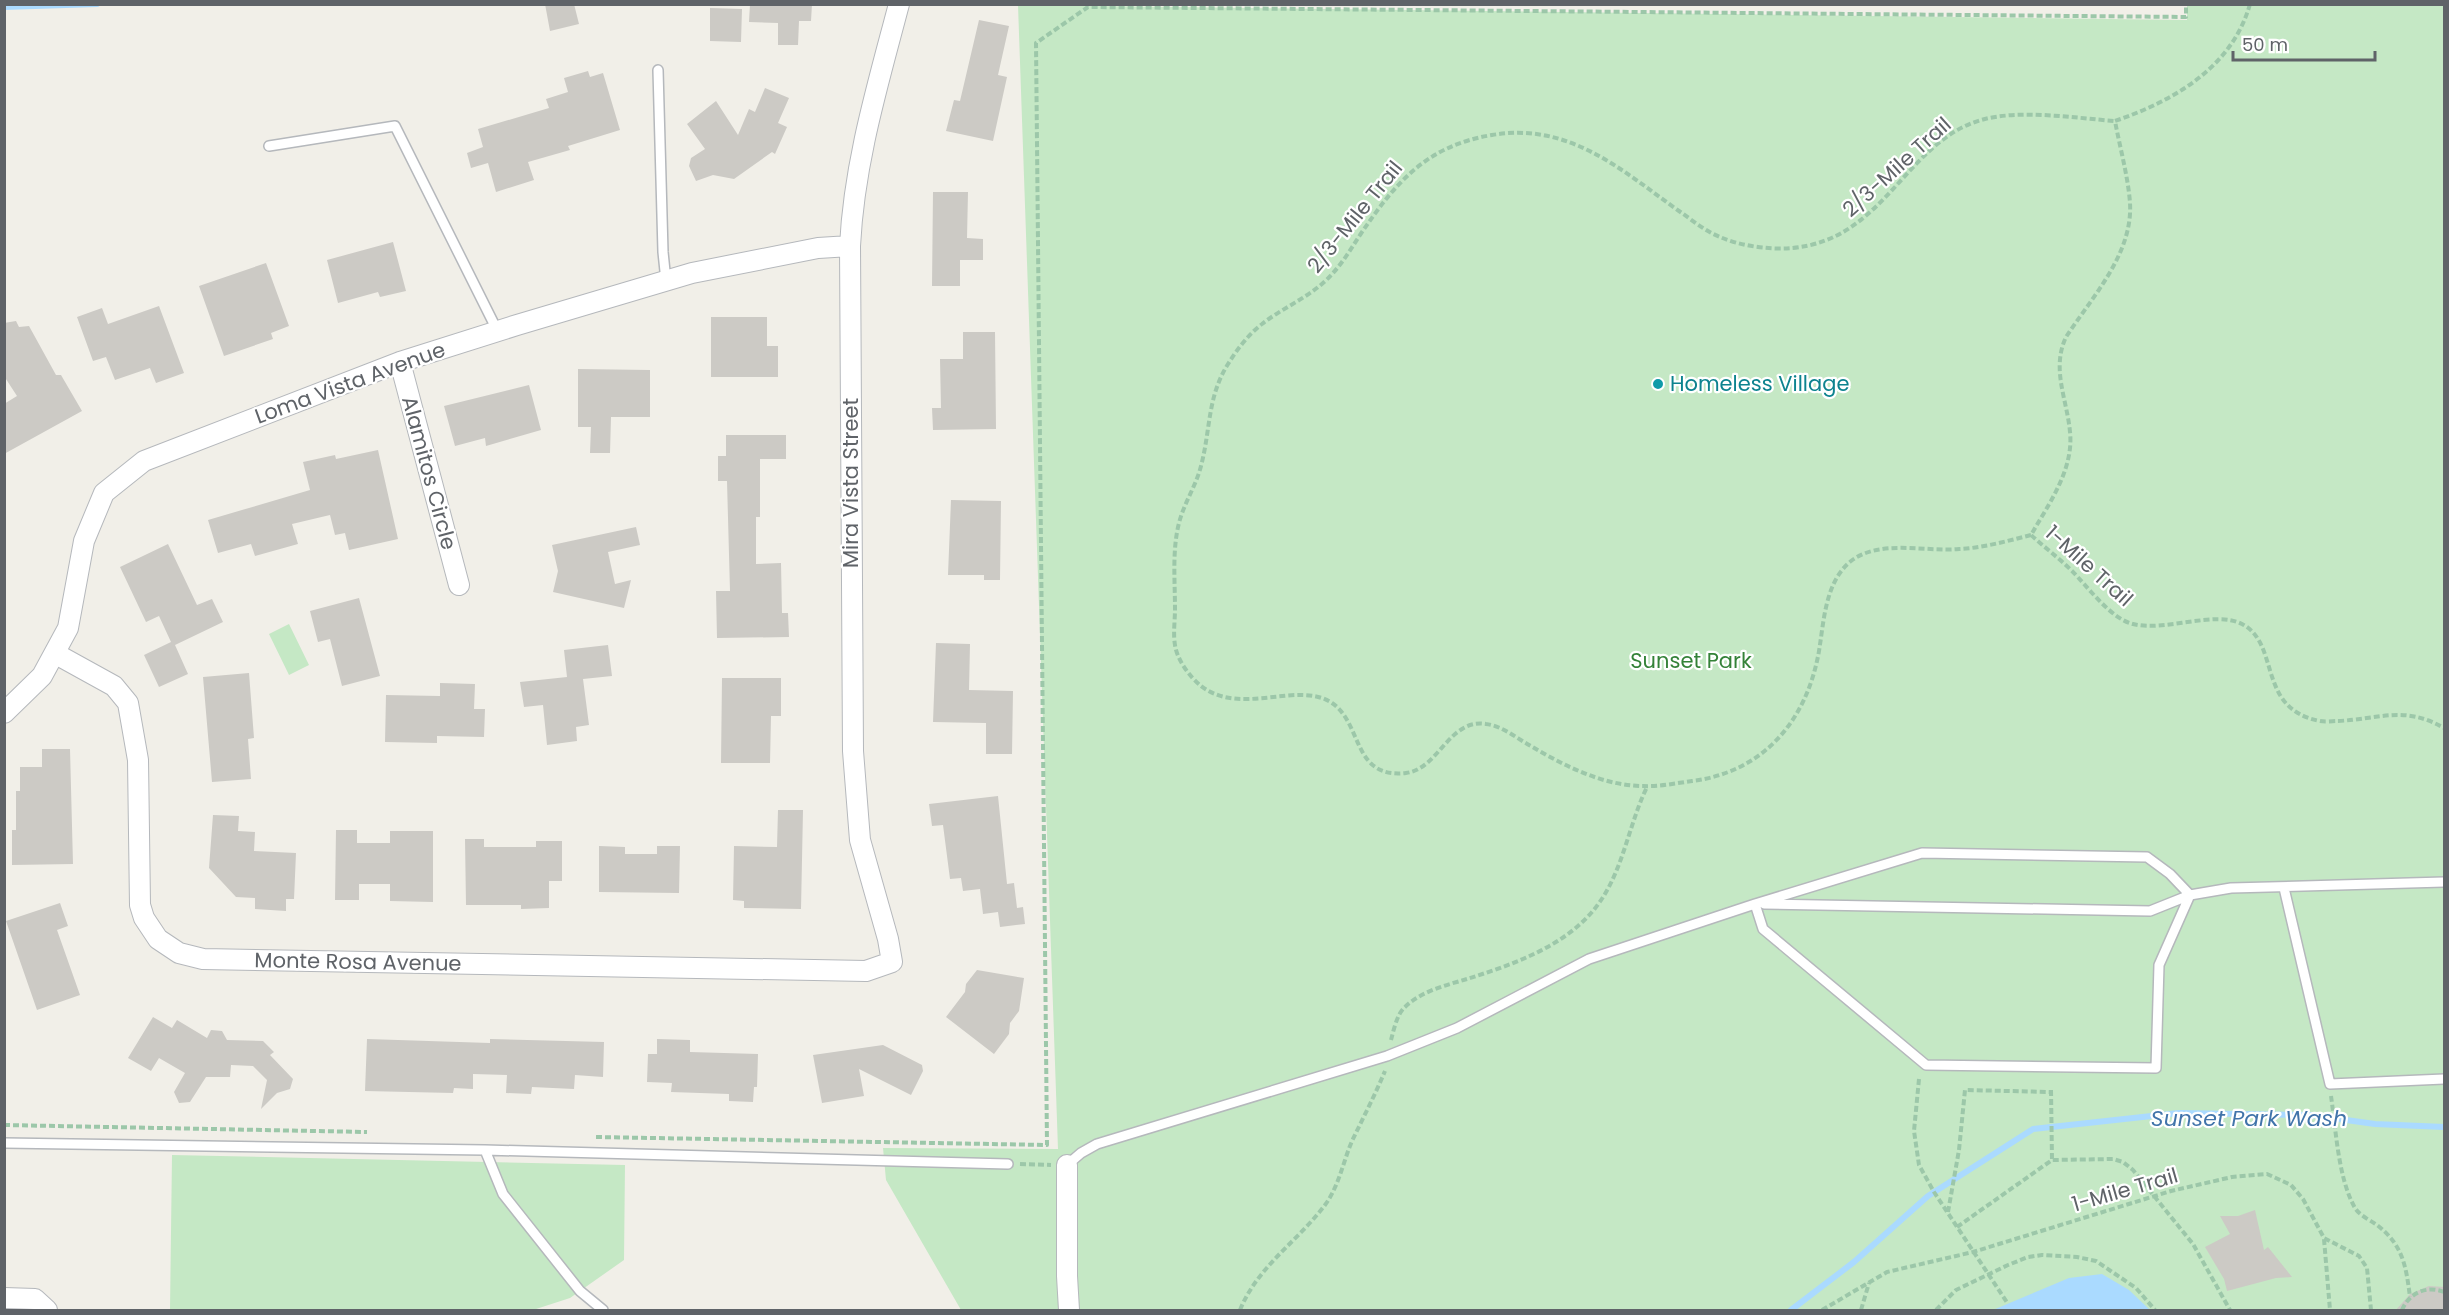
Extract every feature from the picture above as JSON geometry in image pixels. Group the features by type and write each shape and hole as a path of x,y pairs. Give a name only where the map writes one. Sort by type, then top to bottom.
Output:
{"street":[{"name":"Mira Vista Street","path":"892,962 888,939 860,840 852,751 850,246 852,210 861,151 899,4"},
{"name":"Loma Vista Avenue","path":"4,713 42,676 56,654 68,628 84,541 104,493 144,461 400,362 498,332 702,271 818,248 850,246"},
{"name":"Alamitos Circle","path":"400,362 459,585"},
{"name":"Monte Rosa Avenue","path":"56,654 114,686 128,703 138,760 140,905 144,918 154,934 179,953 203,958 866,971 892,962"},
{"path":"1067,1165 1069,1311"},
{"path":"4,1298 35,1299 47,1311"}],"lane":[{"path":"658,70 662,241 666,281"},
{"path":"269,146 395,126 498,332"},
{"path":"1067,1165 1081,1153 1097,1144 1387,1056 1457,1028 1588,959 1755,904 1922,854 2147,857 2170,874 2190,895"},
{"path":"1755,904 2150,911 2190,895 2231,888 2445,882"},
{"path":"2284,888 2330,1084 2445,1079"},
{"path":"1755,904 1763,929 1926,1065 2156,1068 2159,965 2190,895"},
{"path":"4,1143 485,1150 1008,1164"},
{"path":"485,1150 503,1194 580,1291 603,1311"}],"path":[{"path":"589,1137 1047,1145 1036,43 1088,7 2186,17 2186,4"},
{"path":"2115,121 2154,106 2199,79 2220,60 2236,37 2250,4"},
{"name":"2/3-Mile Trail","path":"2031,535 1965,549 1894,549 1870,551 1857,557 1836,577 1824,616 1815,669 1809,690 1796,717 1775,742 1749,763 1717,777 1692,782 1647,787 1611,782 1584,773 1505,730 1488,724 1475,723 1462,728 1418,770 1392,773 1370,764 1358,747 1340,711 1331,703 1310,696 1246,700 1215,694 1199,685 1187,671 1174,645 1178,526 1200,470 1210,406 1226,366 1239,347 1260,325 1322,285 1339,267 1395,187 1416,165 1448,146 1496,134 1531,134 1561,139 1587,148 1622,169 1702,228 1722,238 1749,245 1790,248 1823,242 1849,230 1873,210 1929,153 1951,135 1974,122 1999,116 2115,121"},
{"name":"1-Mile Trail","path":"2115,121 2130,203 2129,218 2122,249 2108,276 2061,347 2060,382 2070,433 2070,446 2065,469 2056,491 2031,535 2071,570 2105,606 2131,624 2159,626 2223,619 2241,623 2255,634 2267,660 2275,688 2287,705 2303,714 2320,721 2395,714 2424,717 2445,728"},
{"path":"1919,1079 1914,1131 1919,1165 2008,1304"},
{"path":"2330,1084 2347,1191 2357,1211 2379,1226 2398,1247 2406,1264 2410,1297 2402,1311"},
{"path":"1948,1213 1959,1150 1965,1090 2051,1091 2052,1160"},
{"path":"4,1125 368,1132"},
{"path":"1957,1227 2052,1160 2113,1159 2123,1162 2133,1170 2193,1244 2230,1311"},
{"path":"1008,1164 1067,1165"},
{"name":"1-Mile Trail","path":"1822,1311 1887,1272 1973,1252 2152,1196 2232,1176 2267,1174 2291,1185 2303,1198 2324,1238"},
{"path":"2324,1238 2330,1311"},
{"path":"2324,1238 2359,1256 2367,1268 2371,1311"},
{"path":"1936,1311 1956,1290 2035,1256 2089,1258 2136,1288 2155,1311"},
{"path":"1861,1311 1869,1283"},
{"path":"2410,1297 2430,1289 2445,1292"}],"green space":[{"name":"Sunset Park","path":"1018,5 2187,20 2187,5 2444,5 2444,1310 961,1310 886,1180 883,1148 1058,1149"},
{"path":"289,624 309,665 289,675 269,634"},
{"path":"172,1155 625,1165 624,1260 570,1298 533,1310 170,1310"}],"water":[{"path":"2102,1274 2129,1290 2150,1310 1993,1310 2069,1278"}],"building":[{"path":"545,4 574,4 579,24 550,31"},
{"path":"750,4 812,4 811,21 799,21 798,45 778,45 778,23 749,22"},
{"path":"710,8 742,9 741,42 710,41"},
{"path":"979,20 1009,26 998,75 1007,77 993,141 946,131 954,100 960,101"},
{"path":"588,71 590,77 603,73 620,130 568,146 570,150 528,162 534,180 496,192 488,163 471,168 467,153 483,147 478,129 549,108 546,99 568,92 564,78"},
{"path":"765,88 789,98 778,123 787,127 775,154 772,152 734,179 713,175 696,181 689,166 691,158 705,149 687,124 716,101 738,135 749,109 755,112"},
{"path":"933,192 968,192 967,238 983,239 983,260 960,260 960,286 932,286"},
{"path":"393,242 406,291 380,297 378,292 338,303 327,260"},
{"path":"266,263 289,326 271,333 273,339 224,356 199,286"},
{"path":"159,306 184,373 156,383 150,368 115,380 106,357 93,361 77,317 102,308 108,324"},
{"path":"711,317 767,317 767,346 778,346 778,377 711,377"},
{"path":"16,321 19,327 29,326 56,375 61,375 82,411 4,454 4,404 17,396 4,376 4,323"},
{"path":"963,332 995,332 996,429 933,430 932,408 941,408 940,359 963,359"},
{"path":"578,369 650,370 650,417 611,417 610,453 590,453 591,427 578,427"},
{"path":"529,385 541,430 486,446 485,438 455,446 444,406"},
{"path":"726,435 786,435 786,459 760,459 760,517 756,517 756,564 781,563 782,613 788,613 789,637 717,638 716,591 730,591 727,481 718,481 718,456 726,456"},
{"path":"378,450 398,539 349,550 345,533 335,535 330,515 292,524 298,544 255,556 251,544 218,553 208,520 310,490 303,462 335,455 336,459"},
{"path":"951,500 1001,501 1000,580 984,580 984,575 948,575"},
{"path":"636,527 640,545 608,552 615,584 631,580 624,608 553,592 558,571 552,545"},
{"path":"168,544 197,605 212,599 223,622 175,645 188,674 159,687 144,655 171,642 159,616 146,622 120,567"},
{"path":"359,598 380,676 342,686 330,639 318,642 310,611"},
{"path":"936,643 970,644 969,690 1013,691 1012,754 986,754 986,723 933,722"},
{"path":"608,645 612,676 583,679 589,725 576,727 577,741 547,745 543,705 524,707 520,682 567,677 564,650"},
{"path":"249,673 254,738 248,739 251,779 212,782 203,677"},
{"path":"722,678 781,678 781,716 771,716 770,763 721,763"},
{"path":"440,683 475,684 474,709 485,709 484,737 437,736 437,743 385,742 386,695 440,696"},
{"path":"42,749 70,749 73,864 12,865 12,830 16,830 16,791 20,791 20,767 42,767"},
{"path":"998,796 1007,884 1014,883 1017,908 1023,907 1025,924 1000,927 998,912 983,914 980,889 963,891 961,878 950,879 943,825 932,826 929,804"},
{"path":"778,810 803,810 801,909 744,908 744,901 733,900 734,846 777,847"},
{"path":"213,815 239,816 238,831 255,832 254,851 296,853 294,899 286,899 286,911 255,909 255,898 236,897 209,868"},
{"path":"336,830 357,830 357,843 390,843 390,831 433,831 433,902 390,901 390,884 359,884 359,900 335,900"},
{"path":"465,839 484,839 484,847 536,847 536,841 562,841 562,881 549,881 549,908 521,909 521,905 466,905"},
{"path":"599,846 625,847 625,854 657,854 657,846 680,846 679,893 599,892"},
{"path":"60,903 68,926 57,930 80,995 37,1010 6,921"},
{"path":"977,970 1024,978 1019,1011 1010,1023 1009,1034 994,1054 946,1017 965,992 966,984"},
{"path":"153,1017 172,1028 177,1020 207,1038 211,1030 222,1031 227,1040 263,1041 274,1052 270,1055 293,1079 290,1089 277,1093 261,1109 267,1080 253,1066 231,1065 230,1077 206,1077 190,1102 179,1103 174,1092 185,1073 159,1058 151,1071 128,1058"},
{"path":"367,1039 490,1043 490,1039 604,1042 603,1077 575,1075 574,1089 532,1087 531,1094 506,1093 507,1075 473,1074 473,1089 454,1088 453,1093 365,1091"},
{"path":"657,1039 690,1040 690,1052 758,1054 757,1087 754,1087 753,1102 729,1101 729,1094 671,1092 672,1083 647,1082 648,1054 657,1054"},
{"path":"883,1045 922,1065 923,1071 911,1095 859,1069 864,1096 822,1103 813,1055"},
{"path":"2255,1210 2264,1250 2268,1247 2292,1277 2276,1278 2227,1291 2224,1279 2205,1247 2230,1234 2220,1216 2238,1216"},
{"path":"2429,1286 2445,1287 2445,1311 2395,1311 2410,1294"}],"waterway":[{"path":"4,7 97,4"},
{"name":"Sunset Park Wash","path":"1791,1310 1854,1262 1928,1196 2033,1129 2179,1113 2310,1115 2375,1124 2444,1127"}],"place":[{"name":"Homeless Village","path":"1658,384"}]}
